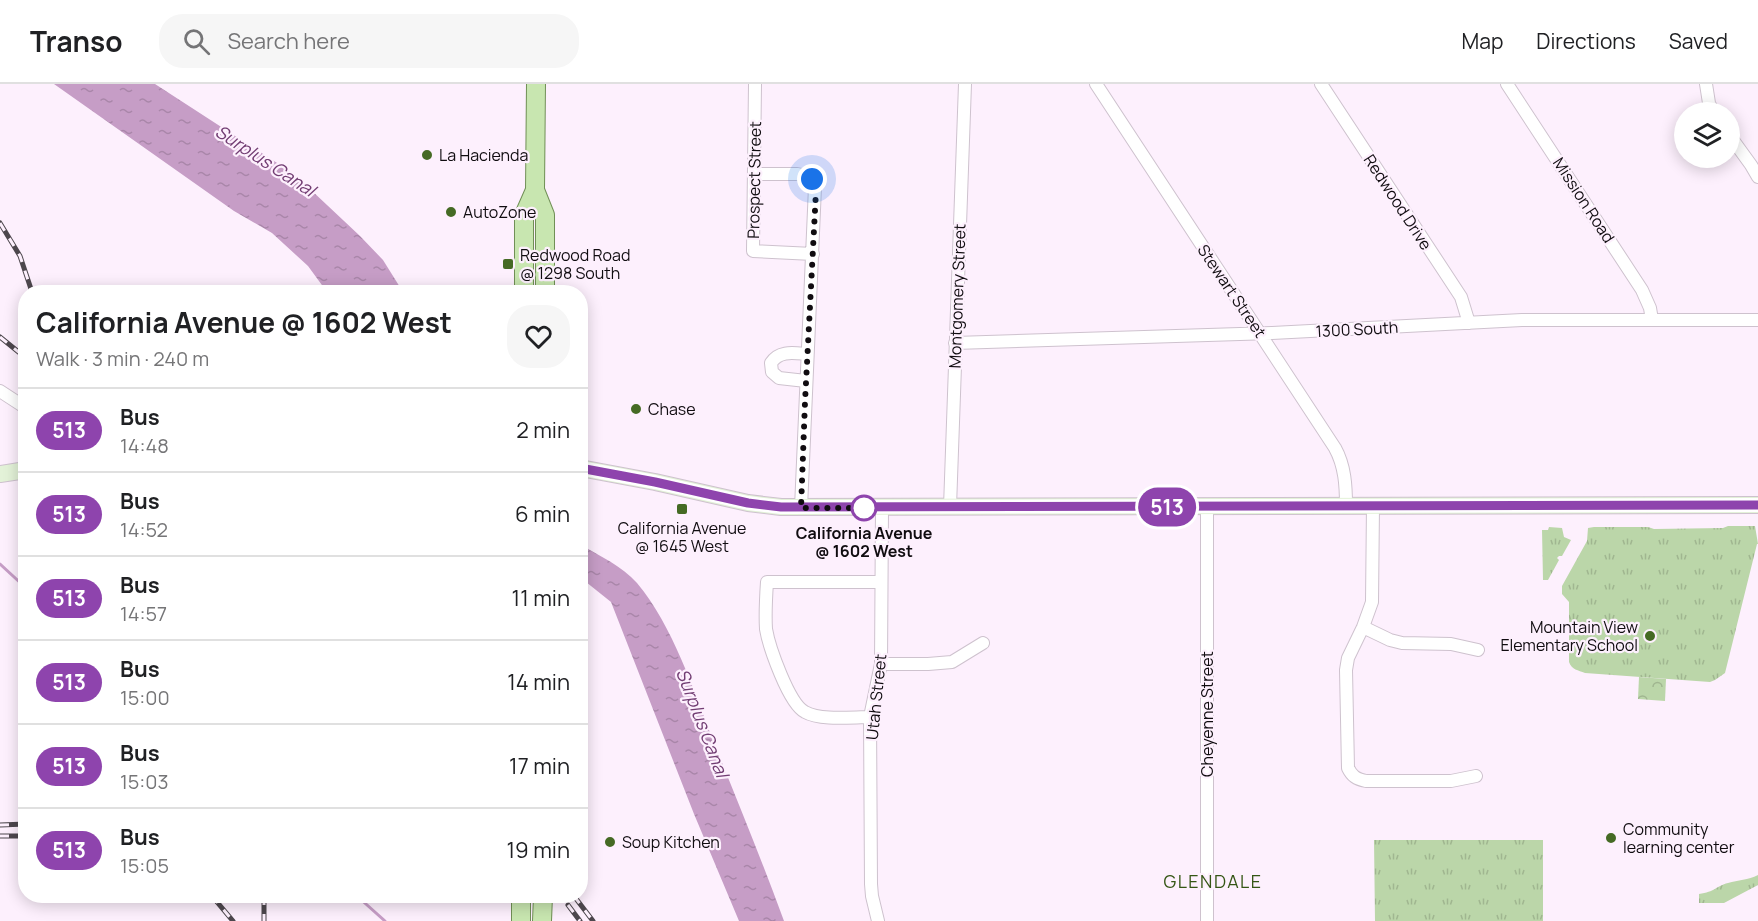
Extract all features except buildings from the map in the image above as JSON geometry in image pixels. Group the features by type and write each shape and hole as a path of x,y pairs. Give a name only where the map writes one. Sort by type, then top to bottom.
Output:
{"main road":[{"path":"536,84 535,190 545,215 545,285"},
{"path":"524,285 524,215 535,190"},
{"path":"588,469 748,503 801,508 1758,505"},
{"path":"0,474 18,471"},
{"path":"521,903 521,921"},
{"path":"543,903 543,921"}],"street":[{"name":"Prospect Street","path":"755,84 753,251 813,254"},
{"name":"Montgomery Street","path":"950,507 965,84"},
{"name":"Stewart Street","path":"1096,84 1338,452 1345,478 1346,506"},
{"name":"Redwood Drive","path":"1320,84 1461,297 1469,323"},
{"name":"Mission Road","path":"1507,84 1642,290 1650,308 1652,320"},
{"path":"1706,84 1709,102"},
{"path":"1740,150 1758,177"},
{"path":"754,174 797,174 812,179 816,191 801,508"},
{"name":"1300 South","path":"955,343 1559,320 1758,320"},
{"path":"806,381 779,378 772,372 771,363 776,356 782,354 807,354"},
{"path":"0,392 18,403"},
{"path":"1373,506 1372,602 1348,658 1346,670 1347,768 1358,780 1366,781 1451,781 1476,776"},
{"name":"Cheyenne Street","path":"1207,507 1207,921"},
{"name":"Utah Street","path":"878,921 871,884 870,717 881,664 882,508"},
{"path":"870,717 814,716 796,706 772,653 766,630 767,582 880,582"},
{"path":"1363,627 1402,643 1451,644 1478,651"},
{"path":"881,664 952,662 983,643"}],"green space":[{"path":"1755,526 1758,544 1725,673 1710,682 1585,673 1572,667 1569,662 1569,602 1562,594 1562,586 1587,541 1588,528 1648,527 1654,529"},
{"path":"1549,527 1562,528 1564,537 1571,540 1562,556 1557,558 1559,560 1548,580 1543,580 1542,530 1548,530"},
{"path":"1639,677 1666,679 1665,701 1638,699"},
{"path":"1374,840 1543,840 1543,921 1375,921"},
{"path":"1758,875 1758,885 1724,903 1699,903 1699,894 1709,892 1724,884"}],"water":[{"name":"Surplus Canal","path":"54,84 155,84 294,174 383,260 399,285 322,285 308,266 272,233 234,211"},
{"name":"Surplus Canal","path":"588,549 625,571 637,583 650,600 672,639 784,921 739,921 694,814 611,602 588,584"}],"waterway":[{"path":"0,564 18,581"},
{"path":"365,903 385,921"}],"railway":[{"path":"0,223 20,256 30,285"},
{"path":"0,337 18,352"},
{"path":"0,825 18,824"},
{"path":"0,836 18,836"},
{"path":"218,903 233,921"},
{"path":"264,903 264,921"},
{"path":"579,903 593,921"},
{"path":"568,905 580,921"}],"bus line":[{"name":"513","path":"588,469 748,503 781,507 1758,505"}],"place":[{"name":"La Hacienda","path":"427,155"},
{"name":"AutoZone","path":"451,212"},
{"name":"Redwood Road @ 1298 South","path":"508,264"},
{"name":"Chase","path":"636,409"},
{"name":"California Avenue @ 1602 West","path":"864,508"},
{"name":"California Avenue @ 1645 West","path":"682,509"},
{"name":"Mountain View Elementary School","path":"1650,636"},
{"name":"Community learning center","path":"1611,838"},
{"name":"Soup Kitchen","path":"610,842"}],"district":[{"name":"GLENDALE","path":"1213,882"}],"route":[{"path":"812,179 816,191 801,508 864,508"}]}
